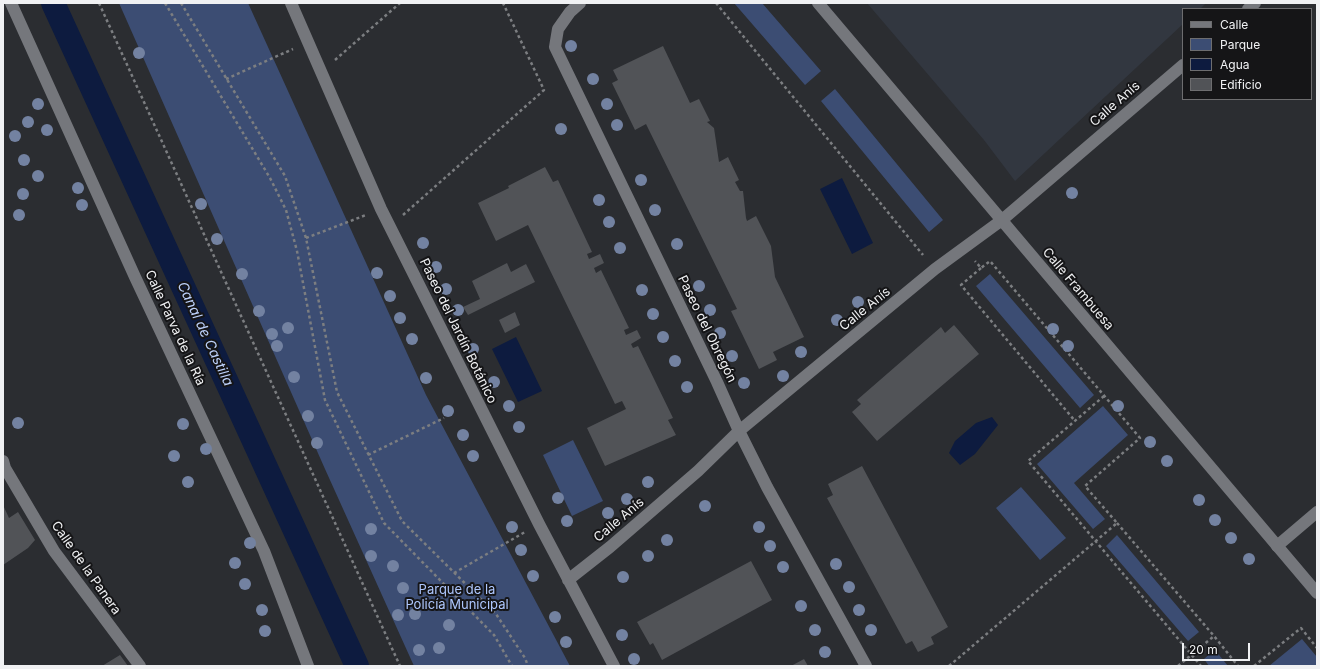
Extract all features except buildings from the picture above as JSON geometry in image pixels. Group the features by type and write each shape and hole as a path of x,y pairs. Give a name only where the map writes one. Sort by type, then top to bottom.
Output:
{"street":[{"name":"Calle Parva de la Ría","path":"11,3 135,277 264,551 308,666"},
{"name":"Paseo del Jardín Botánico","path":"291,3 382,208 539,524 614,666"},
{"name":"Paseo del Obregón","path":"580,3 570,12 558,29 555,47 767,487 866,666"},
{"name":"Calle Frambuesa","path":"818,3 1317,593"},
{"name":"Calle Anís","path":"568,580 610,547 698,471 739,431 935,269 1002,220 1182,66"},
{"name":"Calle de la Panera","path":"3,461 5,468 54,551 140,666"},
{"path":"1277,546 1317,512"}],"path":[{"path":"99,3 400,666"},
{"path":"165,3 270,178 286,210 298,251 325,400 384,523 494,635 512,666"},
{"path":"181,3 285,176 306,238 337,392 402,521 496,614 525,658 528,666"},
{"path":"321,72 400,3"},
{"path":"391,226 544,90 503,3"},
{"path":"716,3 935,269"},
{"path":"226,79 308,43"},
{"path":"306,238 382,208"},
{"path":"964,248 981,268"},
{"path":"1075,421 961,285 990,261 1140,438 1085,486 1238,666"},
{"path":"1104,396 1028,461 1201,666"},
{"path":"368,455 444,418"},
{"path":"949,666 1117,523"},
{"path":"454,573 539,524"},
{"path":"1254,666 1301,628 1317,648"},
{"path":"1178,666 1214,636"}],"shaded area":[{"path":"867,3 1206,3 1201,8 1182,8 1182,25 1015,181 984,140"}],"green space":[{"name":"Parque de la Policía Municipal","path":"119,3 248,3 426,395 570,666 414,666 325,469"},
{"path":"734,3 762,3 821,71 805,85"},
{"path":"835,89 943,220 929,232 821,101"},
{"path":"990,274 1094,395 1080,408 976,286"},
{"path":"1103,406 1128,435 1074,483 1105,519 1093,529 1037,464"},
{"path":"573,440 603,501 572,516 543,455"},
{"path":"1021,487 1066,538 1040,560 996,508"},
{"path":"1117,535 1199,632 1188,641 1106,546"},
{"path":"1302,639 1317,657 1317,666 1269,666"},
{"path":"1214,650 1228,666 1209,666 1204,659"}],"water":[{"path":"842,178 873,243 852,254 820,189"},
{"path":"516,337 542,391 518,402 492,349"},
{"path":"992,417 998,425 975,454 960,465 949,453 955,441 976,423"}],"waterway":[{"name":"Canal de Castilla","path":"53,3 357,666"}]}
